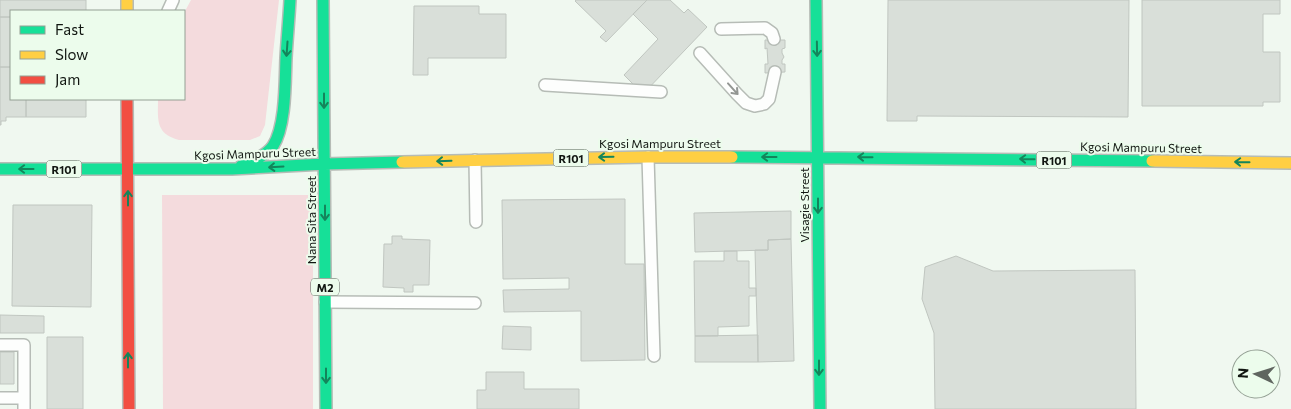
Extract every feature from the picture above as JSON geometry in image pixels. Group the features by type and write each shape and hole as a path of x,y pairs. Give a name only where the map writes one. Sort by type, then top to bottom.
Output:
{"main road":[{"path":"232,169 264,155 277,138 282,112 290,0"},
{"name":"Nana Sita Street","path":"323,0 326,409"},
{"name":"Visagie Street","path":"816,0 820,409"},
{"path":"127,100 129,409"},
{"name":"Kgosi Mampuru Street","path":"0,169 232,169 324,164 648,156 1291,163"}],"lane":[{"path":"722,29 764,28 772,33 774,40"},
{"path":"700,53 746,103 755,106 764,104 769,99 774,72"},
{"path":"545,84 661,92"},
{"path":"648,156 654,356"},
{"path":"475,160 476,222"},
{"path":"325,302 475,303"},
{"path":"0,344 24,345 24,404 0,398"}],"shaded area":[{"path":"191,0 279,0 265,125 260,136 250,140 179,140 162,130 158,119 158,100 185,100 185,11"},
{"path":"162,195 313,195 313,409 163,409"}],"building":[{"path":"0,0 86,0 86,10 10,10 10,17 0,17"},
{"path":"576,0 647,0 606,42 600,37 606,31"},
{"path":"647,0 670,0 684,13 688,9 707,27 643,94 624,75 658,39 633,14"},
{"path":"888,0 1129,0 1128,117 917,116 917,121 887,121"},
{"path":"1142,0 1280,0 1280,14 1263,14 1263,52 1280,52 1280,102 1263,102 1263,106 1142,106"},
{"path":"414,6 479,6 479,14 506,14 506,58 428,58 428,75 413,75"},
{"path":"0,17 10,17 10,67 0,67"},
{"path":"765,40 785,40 785,48 782,49 784,57 782,64 785,64 785,72 765,73 765,64 768,64"},
{"path":"0,67 10,67 10,100 26,100 26,117 6,117 6,121 1,121 0,125"},
{"path":"26,100 86,100 86,117 26,117"},
{"path":"625,199 625,264 644,264 645,360 581,361 581,311 504,312 503,290 569,289 569,278 503,279 502,200"},
{"path":"13,205 92,205 91,307 12,306"},
{"path":"791,211 791,239 768,240 768,250 695,252 694,213"},
{"path":"392,236 402,236 402,239 430,240 429,285 413,285 413,292 404,292 404,288 383,287 384,244 392,244"},
{"path":"791,239 794,361 758,362 755,250 768,250 768,240"},
{"path":"724,251 737,251 737,261 749,261 749,288 756,288 756,296 749,296 749,326 718,327 718,336 695,336 694,261 724,261"},
{"path":"956,256 993,271 1135,270 1136,409 935,409 934,333 922,299 925,267"},
{"path":"0,315 44,316 44,333 0,333"},
{"path":"503,326 531,327 531,350 502,349"},
{"path":"758,335 758,362 695,362 695,336"},
{"path":"47,337 83,337 83,409 47,409"},
{"path":"0,352 14,352 14,384 0,384"},
{"path":"486,372 524,372 524,389 579,389 579,409 477,409 477,390 486,390"}],"traffic: fast":[{"path":"241,166 267,153 273,146 280,127 284,104 290,0"},
{"path":"323,0 326,409"},
{"path":"816,0 820,409"},
{"path":"732,157 1152,161"},
{"path":"0,169 232,169 402,162"}],"traffic: slow":[{"path":"127,0 127,10"},
{"path":"402,162 732,157"},
{"path":"1152,161 1291,163"}],"traffic: jam":[{"path":"127,100 129,409"}]}
